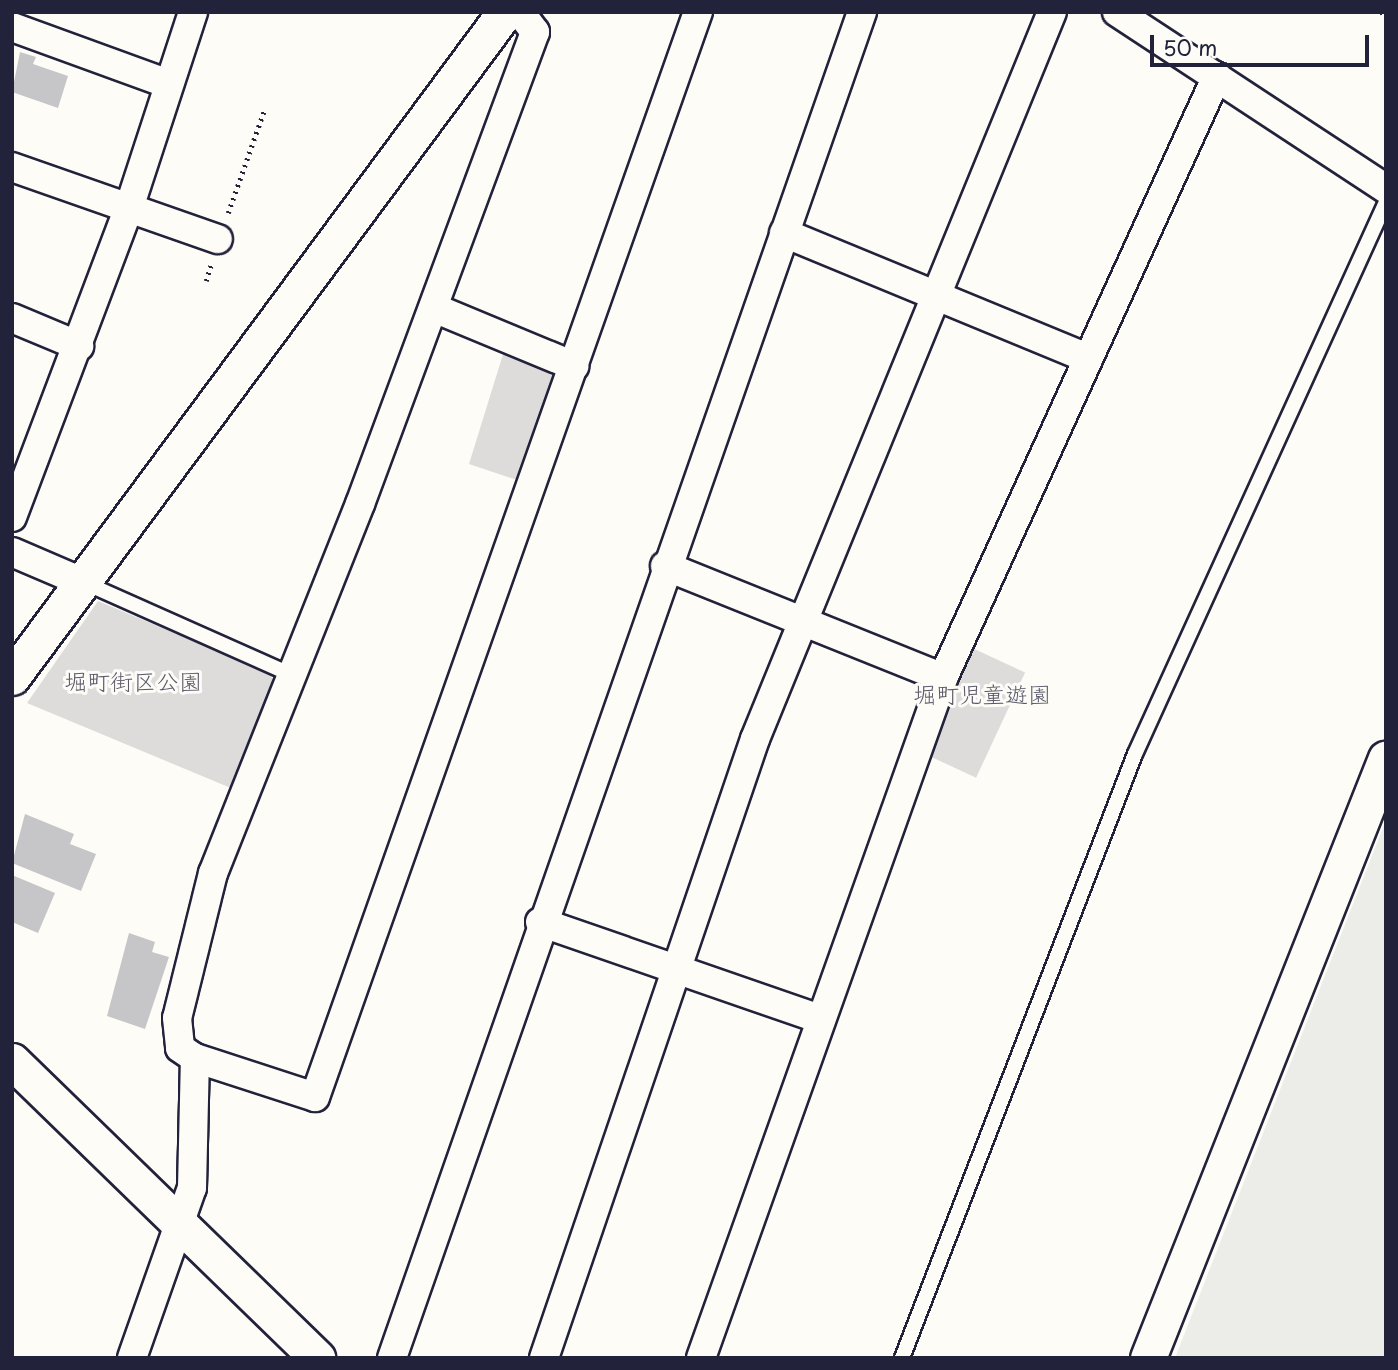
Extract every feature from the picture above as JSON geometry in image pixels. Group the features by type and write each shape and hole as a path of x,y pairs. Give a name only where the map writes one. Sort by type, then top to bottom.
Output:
{"street":[{"path":"12,517 79,346 129,208 193,12"},
{"path":"12,677 80,581 505,12"},
{"path":"520,12 535,32 434,308 213,873 177,1018 180,1048 195,1058 315,1097 698,12"},
{"path":"392,1358 664,566 862,12"},
{"path":"544,1358 755,739 1052,12"},
{"path":"1117,12 1386,189"},
{"path":"12,27 169,84"},
{"path":"701,1358 817,1018 943,678 1217,76"},
{"path":"12,167 219,239"},
{"path":"784,233 1088,358"},
{"path":"434,308 574,366"},
{"path":"12,318 79,346"},
{"path":"12,552 80,581"},
{"path":"664,566 943,678"},
{"path":"1148,1358 1386,758"},
{"path":"540,922 817,1018"},
{"path":"132,1358 177,1224 192,1188 195,1058"},
{"path":"12,1061 317,1358"}],"lane":[{"path":"902,1358 1135,754 1386,202"},
{"path":"80,581 289,674"}],"path":[{"path":"1381,12 1386,15"},
{"path":"206,281 264,111"}],"shaded area":[{"path":"1386,820 1386,1358 1175,1358 1207,1276"}],"green space":[{"path":"504,351 550,368 553,378 517,480 469,464"},
{"name":"堀町街区公園","path":"98,601 270,673 276,689 238,791 27,703"},
{"name":"堀町児童遊園","path":"968,646 1025,673 976,778 919,751"}],"building":[{"path":"20,52 36,57 33,64 68,76 58,108 12,92"},
{"path":"25,814 74,834 70,844 96,854 81,891 12,863"},
{"path":"12,875 55,893 38,933 12,922"},
{"path":"129,933 155,942 152,952 169,957 145,1029 107,1016"}]}
